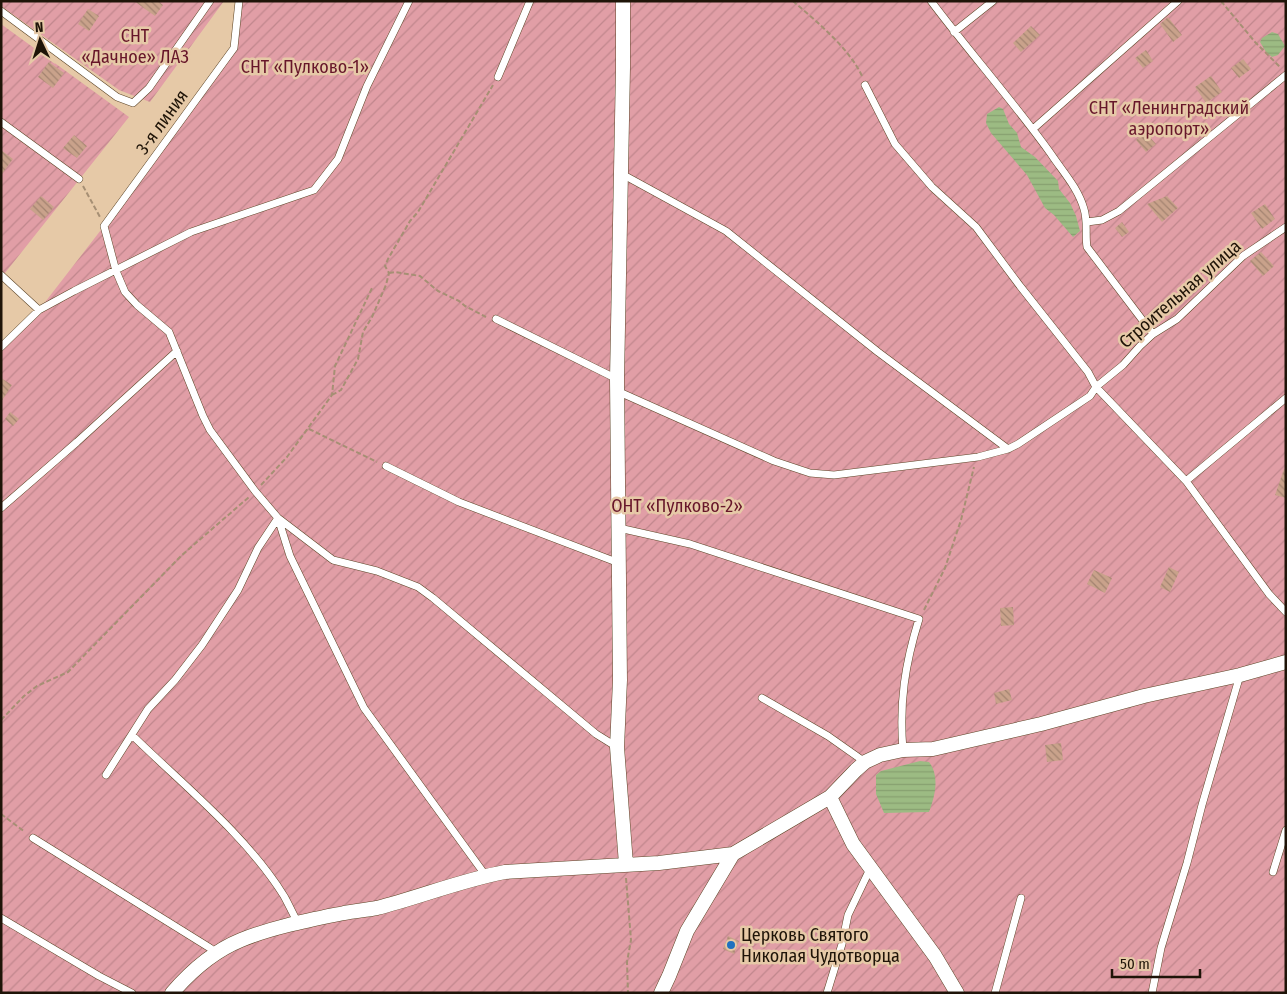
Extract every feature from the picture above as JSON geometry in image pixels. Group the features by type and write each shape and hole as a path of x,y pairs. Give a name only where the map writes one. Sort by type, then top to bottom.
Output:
{"street":[{"path":"623,1 617,385 620,680 617,747 626,864"},
{"path":"172,993 201,964 216,953 240,940 298,923 375,908 505,872 659,863 733,854 830,797 865,762 880,755 903,750 933,749 1041,724 1144,696 1240,675 1286,662"},
{"path":"830,797 853,844 935,956 957,993"},
{"path":"661,993 670,976 687,931 733,854"}],"lane":[{"path":"1,11 117,97 133,103 149,88 210,1"},
{"name":"3-я линия","path":"104,226 234,48 239,1"},
{"path":"1,347 39,310 74,291 192,232 314,190 338,159 367,86 409,1"},
{"path":"498,77 530,1"},
{"path":"931,1 1033,129 1077,191 1087,222 1085,236 1087,247 1153,334"},
{"path":"954,32 993,1"},
{"path":"1033,129 1178,1"},
{"path":"1087,222 1102,220 1119,211 1286,73"},
{"path":"865,85 895,144 932,187 976,227 1088,372 1096,388 1186,481 1269,594 1286,612"},
{"path":"1,122 79,179"},
{"path":"620,173 726,231 878,352 1008,449"},
{"path":"104,226 116,271 125,292 137,305 169,332 210,430 255,491 278,518 333,560 377,572 418,587 596,734 617,747"},
{"name":"Строительная улица","path":"496,319 617,385 774,461 810,473 834,475 978,457 1008,449 1018,444 1090,396 1153,334 1177,319 1243,256 1286,227"},
{"path":"1,275 39,310"},
{"path":"1,508 78,442 177,351"},
{"path":"1186,481 1286,398"},
{"path":"386,466 460,502 619,563"},
{"path":"106,775 148,709 175,680 202,645 238,590 258,548 278,518"},
{"path":"278,518 290,556 364,708 486,876"},
{"path":"618,528 690,544 919,619 910,649 902,694 901,723 903,750"},
{"path":"1152,993 1161,948 1240,675"},
{"path":"762,698 828,736 865,762"},
{"path":"132,735 240,840 284,896 298,923"},
{"path":"1273,872 1286,830"},
{"path":"33,838 216,953"},
{"path":"827,993 842,944 848,915 870,869"},
{"path":"995,993 1021,898"},
{"path":"1,918 132,993"}],"path":[{"path":"793,1 820,25 856,65 865,85"},
{"path":"1221,1 1255,42 1286,73"},
{"path":"1,720 24,696 37,686 68,672 182,555 255,491 287,457 309,429 325,402 341,390 358,359 362,332 372,317 386,285 389,273 386,266 388,259 498,77"},
{"path":"79,179 96,207 104,226"},
{"path":"389,273 395,272 420,276 438,291 459,301 481,316 496,319"},
{"path":"332,395 335,366 373,286"},
{"path":"309,429 386,466"},
{"path":"919,619 945,568 961,520 971,476 978,457"},
{"path":"1,814 33,838"},
{"path":"626,864 631,940 627,969 628,993"}],"green space":[{"name":"СНТ «Дачное» ЛАЗ","path":"1,1 224,1 150,102 119,90 1,6"},
{"name":"ОНТ «Пулково-2»","path":"239,1 1286,1 1286,993 1,993 1,347 39,310 104,226 234,48"},
{"path":"1,24 129,117 1,278"}],"shaded area":[{"path":"1272,32 1278,34 1285,46 1278,55 1272,57 1266,52 1260,42 1262,38"},
{"path":"999,107 1003,109 1009,124 1017,133 1021,147 1035,157 1058,181 1059,189 1070,203 1076,216 1080,231 1073,237 1054,215 1045,208 1027,175 991,133 986,123 987,114"},
{"path":"920,761 929,762 934,773 935,793 929,812 884,813 876,794 876,775 881,771"}],"building":[{"path":"134,1 158,1 163,5 155,16"},
{"path":"88,9 99,16 89,31 78,24"},
{"path":"1168,17 1182,35 1173,42 1160,24"},
{"path":"1031,26 1040,35 1021,52 1013,43"},
{"path":"1146,50 1153,61 1143,68 1135,58"},
{"path":"1243,59 1251,69 1239,78 1231,68"},
{"path":"49,62 64,73 53,88 38,77"},
{"path":"1211,76 1222,92 1206,103 1195,87"},
{"path":"1145,132 1156,144 1146,152 1136,140"},
{"path":"74,135 87,146 77,158 63,148"},
{"path":"1,150 13,159 1,175"},
{"path":"41,196 54,207 43,220 30,209"},
{"path":"1167,196 1178,208 1162,222 1147,204"},
{"path":"1265,204 1275,219 1262,229 1251,213"},
{"path":"1122,222 1129,232 1122,237 1115,228"},
{"path":"1261,252 1274,266 1263,276 1250,261"},
{"path":"1,378 12,385 1,402"},
{"path":"10,412 19,419 13,426 5,419"},
{"path":"1284,469 1286,469 1286,498 1275,495"},
{"path":"1169,567 1179,572 1170,592 1160,587"},
{"path":"1094,570 1112,578 1105,593 1087,584"},
{"path":"1013,607 1014,625 1001,626 1000,608"},
{"path":"1009,689 1012,700 996,704 994,693"},
{"path":"1061,743 1063,760 1047,762 1045,745"},
{"name":"Церковь Святого Николая Чудотворца","path":"728,936 739,941 734,954 723,949"}],"place":[{"name":"Церковь Святого Николая Чудотворца","path":"731,945"}],"park label":[{"name":"СНТ «Пулково-1»","path":"305,67"},
{"name":"СНТ «Ленинградский аэропорт»","path":"1169,118"}]}
